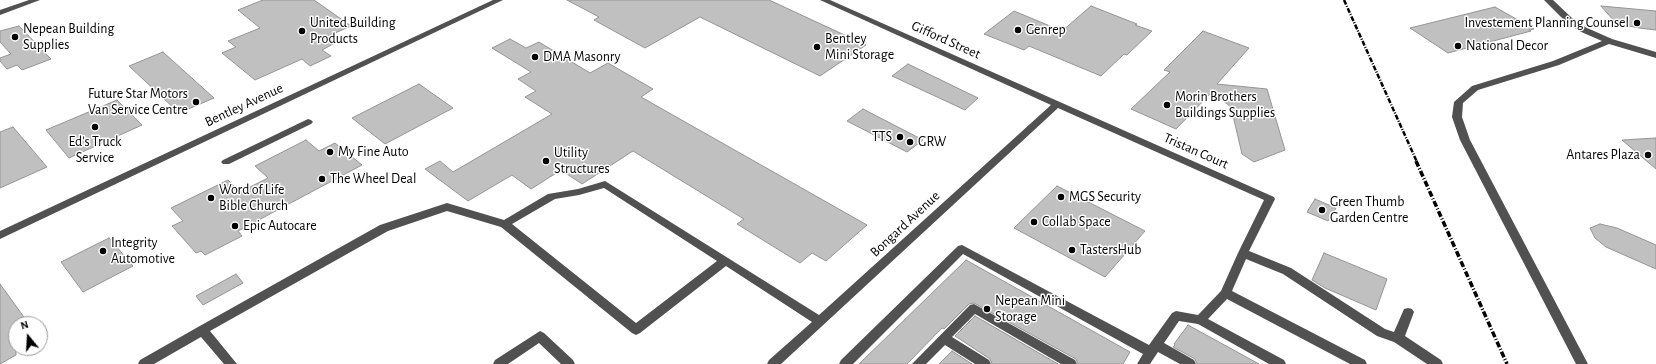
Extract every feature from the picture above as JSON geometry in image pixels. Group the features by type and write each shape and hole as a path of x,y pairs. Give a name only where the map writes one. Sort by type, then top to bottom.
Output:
{"street":[{"path":"0,13 36,0"},
{"name":"Bentley Avenue","path":"0,235 498,0"},
{"name":"Gifford Street","path":"824,0 1057,104"},
{"path":"1548,0 1576,25 1609,41 1656,55"},
{"path":"1582,364 1465,140 1457,117 1459,102 1475,88 1556,63 1609,41"},
{"name":"Tristan Court","path":"1057,104 1270,200 1243,253"},
{"name":"Bongard Avenue","path":"773,364 1057,104"},
{"path":"226,162 308,122"},
{"path":"505,224 552,196 580,192 605,184 820,321"},
{"path":"144,364 384,228 447,206 505,224 636,330 725,261"},
{"path":"845,364 962,249 1154,349 1190,364"},
{"path":"1200,320 1226,293 1243,253 1286,271 1381,333 1398,338 1437,364"},
{"path":"1226,293 1361,364"},
{"path":"918,364 974,308 1071,364"},
{"path":"1398,338 1408,312"},
{"path":"1143,364 1176,316 1200,320 1280,364"},
{"path":"202,330 231,364"},
{"path":"499,364 540,336 569,364"},
{"path":"944,338 985,364"}],"building":[{"name":"United Building Products","path":"263,0 314,0 351,26 326,37 335,43 322,50 331,56 310,66 302,59 255,80 222,53 236,47 228,41 260,28 238,10"},
{"name":"Bentley Mini Storage","path":"567,0 769,0 866,45 820,76 700,17 645,48 594,20 599,17"},
{"path":"1091,6 1152,31 1127,55 1124,54 1101,76 1029,46 1024,50 984,34 1014,11 1062,31"},
{"path":"1601,6 1656,11 1656,30 1629,26 1626,23 1614,21"},
{"path":"1495,7 1534,29 1448,53 1410,28"},
{"path":"19,26 51,59 22,70 17,65 7,69 0,61 0,58 11,54 0,42 0,31"},
{"path":"1203,31 1249,48 1217,84 1267,89 1285,150 1254,162 1242,154 1231,107 1212,92 1176,129 1131,109 1170,72 1164,70"},
{"name":"Utility Structures","path":"510,39 526,48 539,42 590,73 608,63 653,89 641,97 867,225 826,261 812,253 800,263 737,224 744,219 633,151 582,184 561,170 531,189 512,175 468,201 425,169 440,161 453,172 552,114 525,97 536,91 518,79 531,72 492,48"},
{"path":"163,52 214,98 179,113 129,66"},
{"path":"908,64 978,98 965,110 892,76"},
{"path":"419,84 453,108 385,144 352,118"},
{"name":"Ed's Truck Service","path":"117,100 142,125 69,158 46,130"},
{"path":"863,109 923,140 907,152 847,121"},
{"path":"13,127 47,167 0,188 0,132"},
{"name":"Antares Plaza","path":"1656,138 1656,169 1622,140"},
{"path":"306,140 319,151 335,143 362,165 238,231 242,236 205,255 201,251 196,253 172,226 183,221 171,208 228,180 240,192 268,178 255,166"},
{"path":"1057,186 1145,231 1105,277 1014,228"},
{"name":"Green Thumb Garden Centre","path":"1315,199 1336,208 1328,221 1307,212"},
{"path":"1600,224 1617,228 1656,245 1656,269 1606,247 1595,238 1590,228"},
{"path":"109,238 133,266 83,292 61,262"},
{"path":"1324,253 1387,279 1376,310 1325,288 1312,280"},
{"path":"966,260 1130,352 1123,364 1078,364 1076,359 974,303 969,304 944,329 942,328 907,364 859,364"},
{"path":"236,274 243,283 203,305 196,296"},
{"path":"0,284 23,316 8,316 8,356 14,356 0,364"},
{"path":"975,316 1058,364 992,364 990,359 955,336"},
{"path":"1188,325 1259,364 1197,364 1195,359 1173,347"},
{"path":"952,351 972,364 939,364"}],"railway":[{"path":"1344,0 1417,162"},
{"path":"1416,161 1507,364"}],"place":[{"name":"Investement Planning Counsel","path":"1637,23"},
{"name":"Genrep","path":"1018,30"},
{"name":"United Building Products","path":"302,31"},
{"name":"Nepean Building Supplies","path":"15,37"},
{"name":"National Decor","path":"1458,46"},
{"name":"Bentley Mini Storage","path":"817,47"},
{"name":"DMA Masonry","path":"535,57"},
{"name":"Future Star Motors Van Service Centre","path":"196,102"},
{"name":"Morin Brothers Buildings Supplies","path":"1167,105"},
{"name":"Ed's Truck Service","path":"95,127"},
{"name":"TTS","path":"900,137"},
{"name":"GRW","path":"910,142"},
{"name":"My Fine Auto","path":"330,152"},
{"name":"Antares Plaza","path":"1648,155"},
{"name":"Utility Structures","path":"546,161"},
{"name":"The Wheel Deal","path":"322,179"},
{"name":"MGS Security","path":"1061,197"},
{"name":"Word of Life Bible Church","path":"211,198"},
{"name":"Green Thumb Garden Centre","path":"1322,210"},
{"name":"Collab Space","path":"1034,222"},
{"name":"Epic Autocare","path":"235,226"},
{"name":"TastersHub","path":"1072,250"},
{"name":"Integrity Automotive","path":"103,251"},
{"name":"Nepean Mini Storage","path":"987,309"}]}
